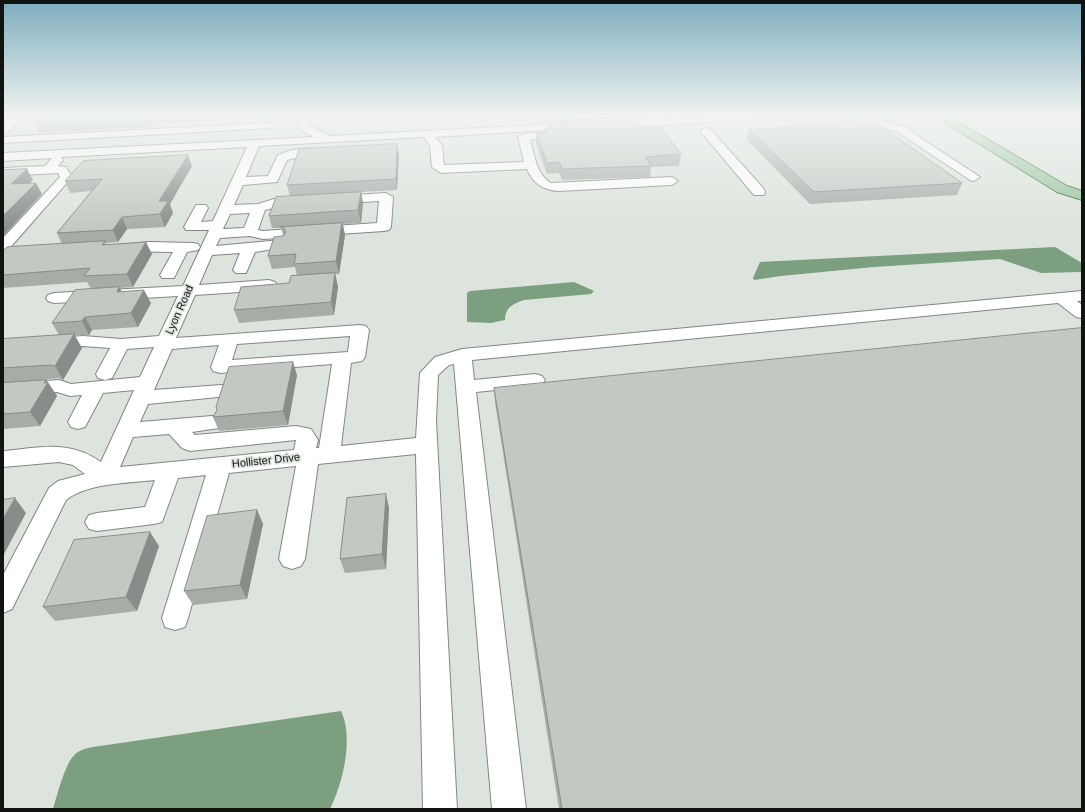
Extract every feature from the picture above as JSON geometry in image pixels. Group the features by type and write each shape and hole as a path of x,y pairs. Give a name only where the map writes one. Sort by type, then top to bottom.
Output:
{"main road":[{"path":"1003,154 1062,189 1082,196"},
{"path":"1062,189 1069,198 1082,206"}],"street":[{"path":"3,157 50,154"},
{"path":"48,169 63,154"},
{"path":"101,165 111,154"},
{"name":"Lyon Road","path":"105,477 238,181 252,154"},
{"path":"238,181 273,180 280,161 294,154"},
{"path":"439,154 439,168 445,169 496,154"},
{"path":"485,154 498,155"},
{"path":"529,154 539,181 546,185 562,187 672,181"},
{"path":"725,154 759,192"},
{"path":"938,154 974,177"},
{"path":"3,172 48,169 62,170 66,177 3,247"},
{"path":"112,248 150,246 182,248 215,233 259,208 274,203 386,197 384,227 263,235 250,232 215,233"},
{"path":"201,208 191,226 215,233 249,248 277,244 344,240"},
{"path":"250,232 259,208"},
{"path":"168,276 182,248"},
{"path":"241,270 249,248"},
{"path":"54,298 103,294 111,296 284,284"},
{"path":"440,809 426,445 429,373 442,361 462,356 1072,297 1082,313"},
{"path":"3,347 83,341 121,344 230,339 360,330 356,357 220,367 230,339"},
{"path":"78,422 121,344"},
{"path":"462,356 509,809"},
{"path":"292,559 314,456 342,358"},
{"path":"3,390 59,386 70,390 101,380 143,391 221,391"},
{"path":"465,387 535,380"},
{"path":"125,431 212,423"},
{"path":"174,426 190,443 296,433 304,434 314,456"},
{"name":"Hollister Drive","path":"3,601 57,494 66,487 105,477 426,445"},
{"path":"3,459 59,454 79,458 105,477"},
{"path":"175,618 220,465"},
{"path":"97,522 154,515 170,470"}],"shaded area":[{"path":"1055,247 1082,263 1082,272 1041,273 1000,259 874,267 754,280 753,278 760,262"},
{"path":"574,282 594,291 591,294 524,300 516,303 508,309 505,320 491,323 467,322 467,293 470,291"},
{"path":"341,711 347,734 347,747 343,774 330,809 53,809 66,769 74,756 84,749"}],"building":[{"path":"297,154 397,154 396,179 287,185"},
{"path":"544,154 681,154 646,157 651,166 562,169 559,162 547,163"},
{"path":"774,154 920,154 962,183 814,192"},
{"path":"188,155 159,201 168,201 160,214 122,217 113,230 57,233 102,179 65,181 83,161"},
{"path":"27,169 11,184 36,183 3,216 3,170"},
{"path":"361,192 358,210 269,216 276,197"},
{"path":"342,223 336,261 294,264 296,254 268,256 274,237 283,236 286,232 284,228 281,227"},
{"path":"105,241 102,245 146,242 127,274 84,276 90,268 3,275 3,251 7,247"},
{"path":"335,273 331,302 234,310 241,287 289,283 291,276"},
{"path":"119,287 117,292 144,290 131,313 85,317 82,321 52,323 75,290"},
{"path":"1082,328 1082,809 562,809 494,388"},
{"path":"74,334 55,366 3,368 3,339"},
{"path":"293,362 283,411 213,417 217,410 216,407 229,367"},
{"path":"46,380 44,383 48,382 30,412 3,414 3,383"},
{"path":"386,494 382,554 340,559 347,498"},
{"path":"15,498 3,519 3,500"},
{"path":"257,510 240,585 184,591 207,516"},
{"path":"150,532 126,597 43,607 74,540"}]}
